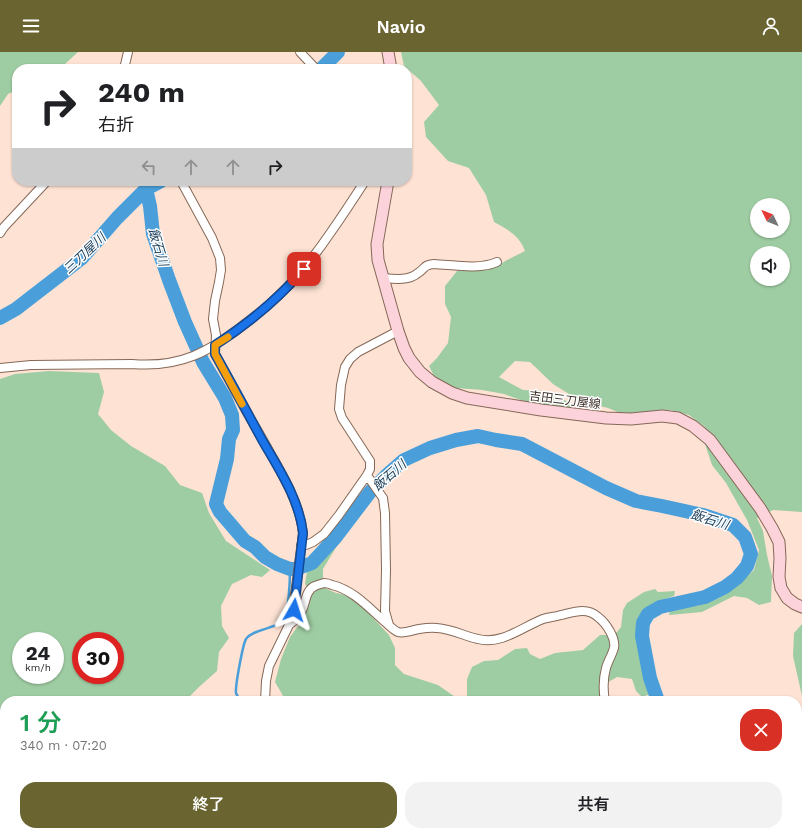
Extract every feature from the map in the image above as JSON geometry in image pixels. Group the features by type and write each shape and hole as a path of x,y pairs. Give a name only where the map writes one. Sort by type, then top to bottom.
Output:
{"main road":[{"path":"388,52 390,64"},
{"name":"吉田三刀屋線","path":"387,186 377,244 378,260 398,331 409,358 420,372 432,382 452,393 467,398 541,410 606,418 631,419 662,416 678,418 693,426 710,440 760,508 779,542 779,577 781,588 787,598 802,607"}],"street":[{"path":"125,64 128,52"},
{"path":"300,52 311,64"},
{"path":"0,233 42,186"},
{"path":"183,186 212,238 220,258 220,282 215,301 213,319 216,335 215,354 282,476 297,507 302,524 303,533 294,610 289,625 269,666 265,696"},
{"path":"0,368 31,365 164,364 190,358 206,350 227,338 279,296 313,258 362,186"},
{"path":"383,278 410,278 418,274 428,264 482,266 497,262"},
{"path":"301,549 324,534 356,492 370,469 370,461 342,418 339,409 341,385 345,367 350,359 358,352 398,331"},
{"path":"369,478 383,498 385,513 385,611 390,626"},
{"path":"289,625 297,619 302,611 307,595 313,587 324,583 348,591 358,597 390,626 399,632 436,628 449,630 478,640 488,640 514,634 544,619 580,611 590,611 605,623 614,643 614,649 606,668 604,681 604,696"}],"green space":[{"path":"0,52 78,52 65,64 12,64 12,92 8,94 0,106"},
{"path":"401,52 802,52 802,512 773,510 757,518 763,531 772,576 771,602 759,605 747,598 734,596 702,612 669,615 670,609 681,606 697,606 719,598 736,586 754,570 759,550 747,520 726,483 712,465 705,444 705,427 689,415 670,410 644,413 620,413 608,408 580,401 553,384 530,362 515,361 499,377 523,390 545,391 571,403 571,410 532,404 504,394 482,390 455,388 434,376 429,366 448,343 451,317 445,304 445,286 457,271 494,268 525,251 520,241 516,237 508,230 494,222 486,195 469,168 448,161 426,137 424,122 439,105 421,81 412,73 412,64 404,64"},
{"path":"49,371 99,373 104,392 98,414 111,430 131,446 165,466 180,485 202,493 209,513 226,541 270,570 262,577 251,575 232,584 221,606 222,626 229,638 219,652 217,671 190,696 0,696 0,379 15,374"},
{"path":"335,543 338,544 323,569 323,578 327,589 336,593 350,596 362,606 389,635 395,648 395,665 404,674 438,685 454,696 283,696 275,682 281,659 290,637 303,619 312,594 305,584 307,571 325,556"},
{"path":"655,589 658,592 675,591 674,596 653,603 642,612 637,624 639,645 650,694 641,696 636,691 632,679 617,677 600,687 600,696 467,696 467,679 472,667 484,661 498,660 515,649 527,648 530,654 540,659 555,653 583,650 600,635 607,635 617,632 621,627 623,610 627,603 644,592"},
{"path":"802,624 802,696 793,656 794,633"}],"waterway":[{"name":"三刀屋川","path":"326,64 338,52"},
{"name":"三刀屋川","path":"0,318 16,309 82,258 117,218 146,189 152,186"},
{"name":"飯石川","path":"146,189 150,206 153,234 169,280 185,322 203,362 225,398 232,415 233,430 229,439 227,459 216,504 220,512 245,541 255,547 265,557 277,564 290,569 296,569 312,563 335,538 370,492 404,460 430,448 456,440 478,436 522,444 606,488 636,501 703,515 733,525 745,537 751,554 747,566 737,578 725,587 705,597 660,607 648,614 643,623 642,636 650,678 656,696"},
{"path":"237,696 236,689 246,639 254,633 276,625 284,618 288,602 290,569"}],"slow traffic":[{"path":"228,337 215,345 215,354 242,404"}],"route":[{"path":"294,610 303,533 297,507 282,476 215,354 215,345 227,338 279,296 304,269"}]}
